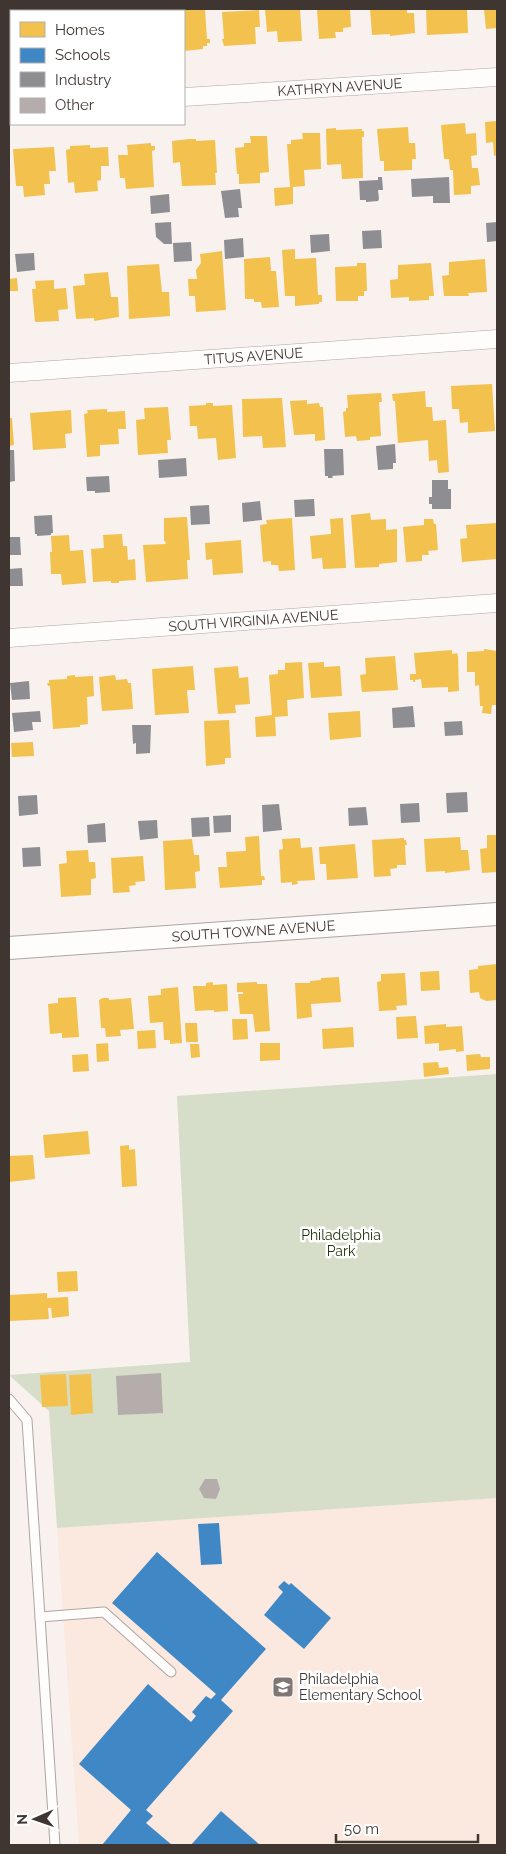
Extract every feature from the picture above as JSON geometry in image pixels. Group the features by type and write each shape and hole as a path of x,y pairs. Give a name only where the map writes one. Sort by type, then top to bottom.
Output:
{"street":[{"name":"KATHRYN AVENUE","path":"185,97 497,77"},
{"name":"TITUS AVENUE","path":"9,372 497,339"},
{"name":"SOUTH VIRGINIA AVENUE","path":"9,638 497,603"},
{"name":"SOUTH TOWNE AVENUE","path":"9,948 497,914"}],"lane":[{"path":"9,1399 26,1420 55,1845"},
{"path":"40,1617 104,1612 171,1672"}],"shaded area":[{"name":"Philadelphia Elementary School","path":"497,1498 497,1845 79,1845 57,1528"}],"green space":[{"name":"Philadelphia Park","path":"497,1074 497,1498 57,1528 49,1411 9,1375 190,1362 177,1096"}],"building: Homes":[{"path":"55,9 81,9 81,10"},
{"path":"205,9 207,39 210,39 210,43 207,43 207,46 203,46 203,49 185,51 185,10 171,10"},
{"path":"265,9 300,9 302,41 278,42 277,31 267,32"},
{"path":"317,9 350,9 351,27 343,28 343,32 335,32 336,38 319,39"},
{"path":"370,9 407,9 407,13 414,13 415,33 390,36 390,34 372,35"},
{"path":"426,9 467,9 468,33 427,35"},
{"path":"484,9 497,9 497,28 486,29"},
{"path":"259,10 260,27 255,27 256,44 224,46 222,39 224,39 222,12"},
{"path":"9,12 10,12 10,59"},
{"path":"497,121 497,155 494,156 493,142 486,143 485,122"},
{"path":"465,123 466,134 476,133 477,155 471,156 472,168 478,168 480,185 471,186 471,194 454,195 453,170 450,170 449,159 444,159 441,125"},
{"path":"408,127 409,143 415,143 416,159 412,159 412,170 384,171 384,161 380,161 377,129"},
{"path":"336,128 336,130 362,129 364,131 364,137 362,137 363,178 342,179 341,164 327,165 326,129"},
{"path":"302,133 320,133 321,169 304,170 305,186 293,187 293,204 275,206 274,188 290,187 287,144 291,144 291,140 303,139"},
{"path":"250,136 267,136 269,172 260,173 260,183 239,184 235,148 244,147 244,143 251,143"},
{"path":"196,139 196,141 215,140 216,185 182,186 180,162 173,163 172,141"},
{"path":"151,143 151,146 155,146 155,150 152,151 154,187 126,189 125,178 120,178 118,155 128,155 127,145"},
{"path":"90,145 90,148 108,147 109,166 101,166 101,180 97,181 98,191 75,193 74,182 68,183 66,150 70,149 70,146"},
{"path":"54,147 56,171 49,171 50,184 44,184 45,195 24,197 23,186 16,186 13,149"},
{"path":"295,249 295,259 316,258 318,295 322,295 322,302 319,302 319,304 295,306 295,296 285,296 282,250"},
{"path":"222,251 226,310 196,312 195,296 189,296 188,279 197,279 196,270 201,263 200,254"},
{"path":"270,257 271,271 276,271 279,307 262,308 261,302 254,302 254,299 245,299 244,259"},
{"path":"485,259 487,292 468,293 469,296 444,296 442,276 449,275 449,262"},
{"path":"357,263 366,263 367,291 364,291 364,296 358,296 358,301 336,301 335,267 357,266"},
{"path":"431,263 434,296 429,296 429,300 409,301 409,297 391,298 390,280 398,279 398,265"},
{"path":"159,264 162,292 169,292 170,316 129,319 127,266"},
{"path":"108,272 111,297 118,297 119,317 94,321 94,318 76,319 73,286 85,285 84,274"},
{"path":"17,278 18,291 9,291 9,279"},
{"path":"54,280 54,289 66,288 68,309 58,310 59,321 35,322 32,289 36,289 35,281"},
{"path":"492,384 495,431 468,433 468,422 460,423 459,409 452,409 451,386"},
{"path":"425,391 426,407 432,407 433,421 446,420 449,472 438,473 437,460 429,461 428,440 398,443 395,401 393,401 392,394"},
{"path":"381,393 382,402 379,402 381,436 370,437 370,440 357,441 356,436 345,437 343,412 348,408 347,395"},
{"path":"282,398 286,447 263,448 262,436 243,437 242,399"},
{"path":"307,400 307,404 319,403 320,407 323,407 325,440 315,441 315,434 294,435 290,401"},
{"path":"206,403 213,403 213,406 232,405 236,458 218,460 216,438 198,439 197,426 190,426 189,406 206,405"},
{"path":"168,407 171,440 167,440 168,453 138,455 136,420 145,419 144,408"},
{"path":"107,409 107,412 125,411 126,429 118,429 119,444 100,445 100,456 87,457 84,414 88,413 87,410"},
{"path":"71,410 72,433 65,434 66,448 33,450 30,413"},
{"path":"9,418 12,418 14,445 9,446"},
{"path":"370,513 371,520 386,519 386,530 397,529 397,562 379,564 379,567 355,568 351,515"},
{"path":"187,517 190,560 187,560 188,579 146,582 143,545 166,544 164,541 164,518"},
{"path":"292,518 295,570 279,571 278,565 271,565 271,561 263,562 260,525 267,524 266,520"},
{"path":"343,518 346,568 323,569 322,558 312,559 310,536 331,534 330,519"},
{"path":"424,519 433,519 434,524 436,524 438,550 428,551 429,555 422,555 422,561 406,562 403,527 424,525"},
{"path":"497,523 497,559 462,562 460,539 467,538 466,525"},
{"path":"122,534 123,546 127,546 128,560 135,559 136,580 119,581 119,583 111,583 111,581 93,582 91,549 104,548 103,535"},
{"path":"69,535 70,551 83,550 86,583 62,585 61,574 51,574 51,536"},
{"path":"241,540 243,573 213,575 212,559 206,560 205,543"},
{"path":"484,649 497,651 497,705 492,705 491,714 482,713 483,706 480,706 479,685 475,686 475,672 467,672 467,652 484,651"},
{"path":"452,650 452,654 457,653 458,656 459,691 448,692 448,687 422,688 421,679 415,680 415,682 410,680 410,674 416,674 414,653"},
{"path":"395,656 398,690 362,692 360,675 366,674 365,658"},
{"path":"302,662 304,698 287,700 288,716 275,717 276,736 256,737 255,717 272,715 269,675 278,674 278,670 285,670 285,663"},
{"path":"324,662 324,667 340,666 342,696 311,698 308,663"},
{"path":"193,666 195,690 187,690 189,713 155,715 152,669"},
{"path":"238,666 239,678 248,677 250,704 235,705 236,713 218,714 214,668"},
{"path":"75,675 75,677 93,676 94,696 87,697 88,724 80,725 80,727 53,729 50,686 47,683 49,683 49,680 67,679 67,676"},
{"path":"115,675 116,680 127,679 128,683 131,683 133,709 102,711 99,677"},
{"path":"360,711 361,737 330,740 328,713"},
{"path":"229,720 231,758 225,758 225,764 206,766 204,721"},
{"path":"33,742 34,756 12,757 11,743"},
{"path":"487,835 497,835 497,872 482,873 480,849 487,848"},
{"path":"259,836 261,876 264,876 265,880 262,880 262,885 220,888 218,867 227,867 226,852 246,851 245,837"},
{"path":"460,837 461,850 468,850 470,870 445,873 445,871 426,872 424,839"},
{"path":"300,838 301,848 312,847 315,880 297,881 298,884 292,885 292,882 281,883 279,850 283,849 282,839"},
{"path":"404,838 407,845 405,845 406,865 397,865 397,868 390,869 391,876 374,877 372,840"},
{"path":"192,839 194,855 199,855 200,871 195,872 196,888 165,890 163,841"},
{"path":"355,844 358,878 327,880 326,864 320,864 319,847"},
{"path":"88,850 89,862 95,862 96,878 91,879 91,895 61,897 59,864 67,863 66,851"},
{"path":"143,856 145,881 135,882 136,885 129,886 130,892 113,893 111,858"},
{"path":"497,964 497,1000 486,1001 480,998 479,992 470,993 469,970 478,969 478,966"},
{"path":"439,971 440,990 421,991 420,972"},
{"path":"405,973 407,1005 396,1006 397,1010 379,1011 377,982 381,981 381,974"},
{"path":"339,977 341,1002 311,1004 312,1017 297,1019 295,983 310,983 310,981 321,980 321,978"},
{"path":"213,982 213,985 227,984 228,1011 195,1011 193,986 206,986 206,983"},
{"path":"257,982 257,984 267,984 270,1031 255,1032 253,1014 240,1014 238,994 243,994 243,992 237,992 237,983"},
{"path":"178,987 182,1043 170,1044 170,1040 164,1040 163,1022 150,1023 148,996 161,995 161,989"},
{"path":"76,997 79,1037 62,1038 62,1033 50,1034 48,1004 58,1003 58,998"},
{"path":"109,998 109,1000 131,998 134,1029 120,1030 121,1036 106,1037 105,1028 101,1028 99,1000"},
{"path":"416,1016 418,1038 397,1039 396,1017"},
{"path":"232,1019 247,1019 248,1039 233,1040"},
{"path":"185,1023 197,1023 198,1042 186,1042"},
{"path":"446,1024 446,1027 462,1026 464,1051 456,1052 456,1049 439,1051 439,1043 425,1044 424,1026"},
{"path":"353,1027 354,1047 323,1049 322,1029"},
{"path":"155,1030 156,1048 138,1049 137,1031"},
{"path":"108,1043 109,1061 97,1062 96,1044"},
{"path":"260,1043 280,1043 280,1060 260,1061"},
{"path":"190,1044 199,1044 200,1057 191,1058"},
{"path":"88,1054 89,1071 73,1072 72,1055"},
{"path":"480,1054 481,1057 490,1057 490,1069 467,1071 466,1055"},
{"path":"438,1062 439,1068 448,1067 449,1074 424,1077 423,1063"},
{"path":"88,1131 90,1154 45,1158 43,1135"},
{"path":"129,1145 129,1150 135,1149 137,1186 122,1187 120,1146"},
{"path":"33,1155 35,1179 9,1182 9,1156"},
{"path":"77,1271 78,1291 58,1292 57,1272"},
{"path":"47,1293 47,1298 68,1297 69,1316 52,1318 51,1308 48,1308 49,1319 9,1321 9,1295"},
{"path":"66,1374 68,1406 42,1407 40,1375"},
{"path":"91,1374 93,1413 71,1415 69,1375"}],"building: Schools":[{"path":"219,1523 222,1564 201,1565 198,1524"},
{"path":"157,1552 266,1649 221,1700 233,1711 146,1810 153,1816 146,1823 172,1845 102,1845 131,1810 79,1764 148,1684 191,1722 196,1716 192,1712 206,1696 211,1699 216,1694 112,1603"},
{"path":"284,1581 289,1585 291,1583 331,1618 304,1649 264,1615 283,1592 278,1587"},
{"path":"221,1811 260,1845 191,1845"}],"building: Industry":[{"path":"378,177 382,177 383,190 378,190 378,201 366,202 366,200 360,200 359,181 378,180"},
{"path":"449,177 450,203 433,203 433,196 412,197 411,179"},
{"path":"240,189 242,208 238,208 239,217 225,218 221,191"},
{"path":"169,194 170,212 151,214 150,196"},
{"path":"171,222 172,244 164,244 156,237 155,223"},
{"path":"497,222 497,241 487,242 486,223"},
{"path":"381,230 382,248 363,249 362,231"},
{"path":"329,234 330,251 311,253 310,235"},
{"path":"243,238 244,257 225,259 224,240"},
{"path":"191,242 192,261 174,262 173,243"},
{"path":"34,253 35,270 17,272 15,254"},
{"path":"395,444 396,463 393,463 393,469 378,470 376,446"},
{"path":"324,449 343,449 344,475 332,476 333,478 325,476"},
{"path":"9,450 14,450 15,481 9,482"},
{"path":"186,458 187,476 159,478 158,460"},
{"path":"109,476 110,492 95,493 95,491 87,491 86,477"},
{"path":"432,480 448,480 448,489 451,489 451,509 432,509 432,504 429,504 429,497 432,497"},
{"path":"314,499 315,516 295,517 294,500"},
{"path":"260,501 262,520 243,522 242,503"},
{"path":"209,505 210,524 191,525 190,506"},
{"path":"52,515 53,533 51,535 37,536 35,534 34,516"},
{"path":"9,537 20,537 21,555 9,555"},
{"path":"22,568 23,586 9,586 9,569"},
{"path":"29,681 30,699 12,700 10,683"},
{"path":"413,706 415,727 393,728 392,708"},
{"path":"40,711 41,722 32,722 33,730 14,732 12,713"},
{"path":"462,721 463,735 445,736 444,722"},
{"path":"132,725 151,725 150,753 136,754 136,743 133,744"},
{"path":"467,792 468,812 447,813 446,793"},
{"path":"37,795 38,814 19,816 18,796"},
{"path":"419,803 420,822 401,823 400,804"},
{"path":"279,804 282,830 263,832 262,805"},
{"path":"366,807 368,825 349,826 348,808"},
{"path":"231,815 231,832 214,833 213,816"},
{"path":"209,817 210,836 192,837 191,818"},
{"path":"157,820 158,838 140,840 138,821"},
{"path":"105,823 106,842 88,843 87,825"},
{"path":"40,847 41,866 23,867 22,848"}],"building: Other":[{"path":"161,1373 163,1413 118,1415 116,1376"},
{"path":"205,1479 217,1479 220,1489 216,1499 204,1498 199,1489"}],"place":[{"name":"Philadelphia Elementary School","path":"283,1687"}]}
